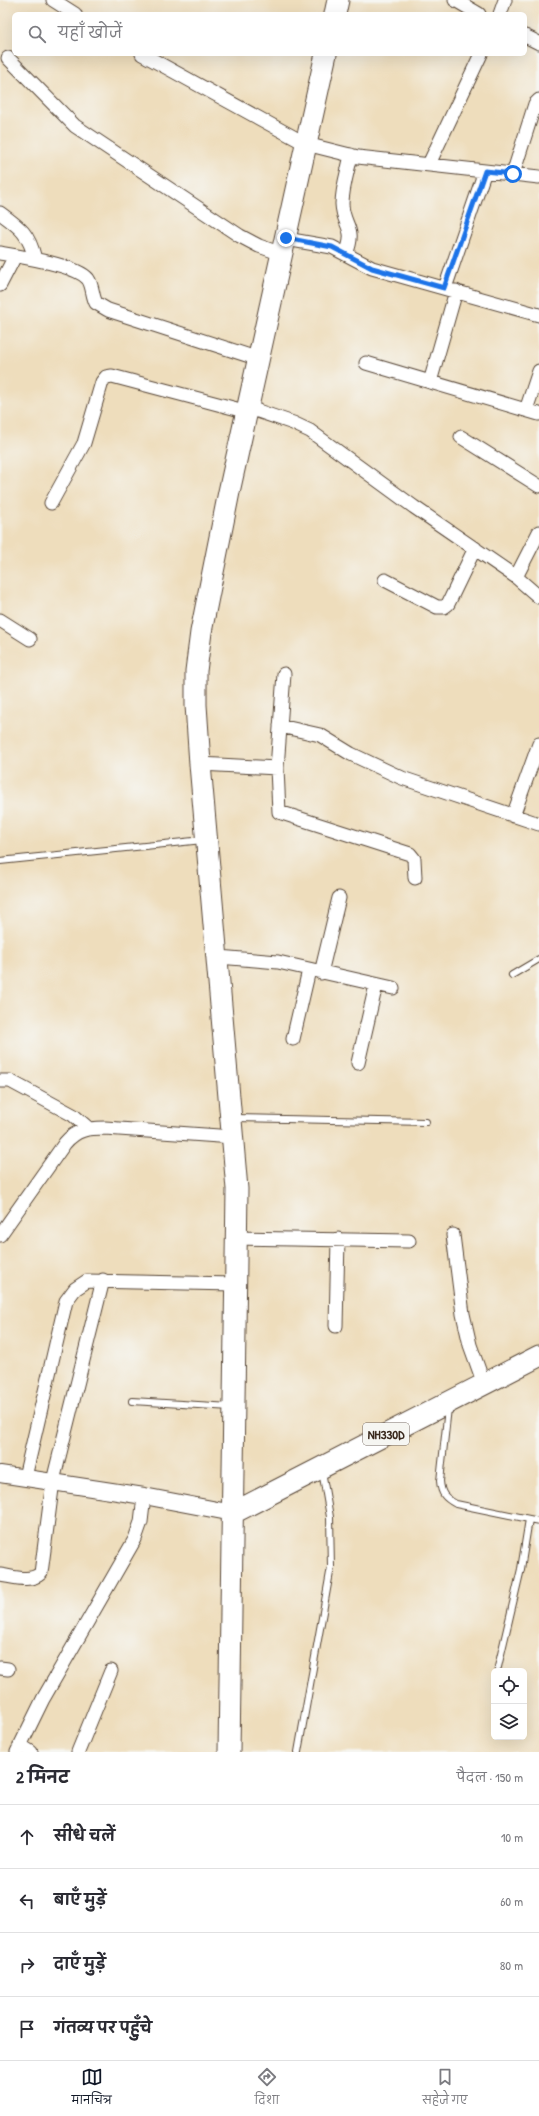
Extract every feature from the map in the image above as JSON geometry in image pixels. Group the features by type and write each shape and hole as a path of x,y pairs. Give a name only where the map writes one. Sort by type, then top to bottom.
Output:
{"highway":[{"path":"335,12 338,0"},
{"path":"229,1752 233,1513 234,1284 237,1189 200,764 196,671 201,632 229,492 326,56"},
{"name":"NH330D","path":"233,1513 539,1356"}],"street":[{"path":"53,0 72,12"},
{"path":"455,0 476,12"},
{"path":"501,12 505,0"},
{"path":"527,37 539,43"},
{"path":"146,56 306,144 351,155 539,177"},
{"path":"429,164 480,56"},
{"path":"8,58 76,126 240,236 259,246 332,247 372,268 539,315"},
{"path":"513,174 535,104 539,100"},
{"path":"346,254 351,237 343,212 342,200 351,155"},
{"path":"430,382 450,290 485,171"},
{"path":"0,213 25,232 32,244 35,260"},
{"path":"0,253 35,260 84,276 91,284 96,303 108,310 259,359"},
{"path":"0,285 15,256"},
{"path":"366,363 539,414"},
{"path":"526,410 539,371"},
{"path":"51,503 84,443 102,382 106,377 112,376 293,422 310,431 414,507 516,577 539,597"},
{"path":"461,437 539,486"},
{"path":"516,577 539,532"},
{"path":"385,580 437,607 444,607 448,604 475,548"},
{"path":"0,620 30,639"},
{"path":"284,674 277,768 278,808 280,814 410,854 414,859 414,878"},
{"path":"280,726 320,735 356,757 402,778 539,824"},
{"path":"513,816 539,744"},
{"path":"200,764 277,768"},
{"path":"293,1039 340,898"},
{"path":"218,957 262,959 393,988"},
{"path":"358,1063 376,985"},
{"path":"0,1081 10,1081 73,1115 88,1128"},
{"path":"0,1235 5,1218 65,1143 77,1132 88,1128 232,1128"},
{"path":"453,1235 463,1314 470,1345 484,1384"},
{"path":"235,1238 409,1241"},
{"path":"336,1326 338,1239"},
{"path":"0,1575 28,1579 35,1578 41,1573 53,1482 104,1280"},
{"path":"25,1477 66,1301 75,1289 87,1281 104,1280 234,1284"},
{"path":"0,1474 144,1496 233,1513"},
{"path":"31,1752 18,1748 43,1699 135,1539 141,1522 144,1496"},
{"path":"78,1752 111,1671"}],"lane":[{"path":"0,861 207,840"},
{"path":"512,975 539,959"},
{"path":"232,1128 426,1122"},
{"path":"132,1401 233,1408"},
{"path":"449,1402 440,1481 441,1489 445,1497 456,1504 539,1521"},
{"path":"298,1752 331,1567 330,1517 321,1467"},
{"path":"498,1667 520,1575 529,1519"}],"route":[{"path":"286,238 332,247 342,251 364,265 380,271 444,288 485,171 513,174"}]}
